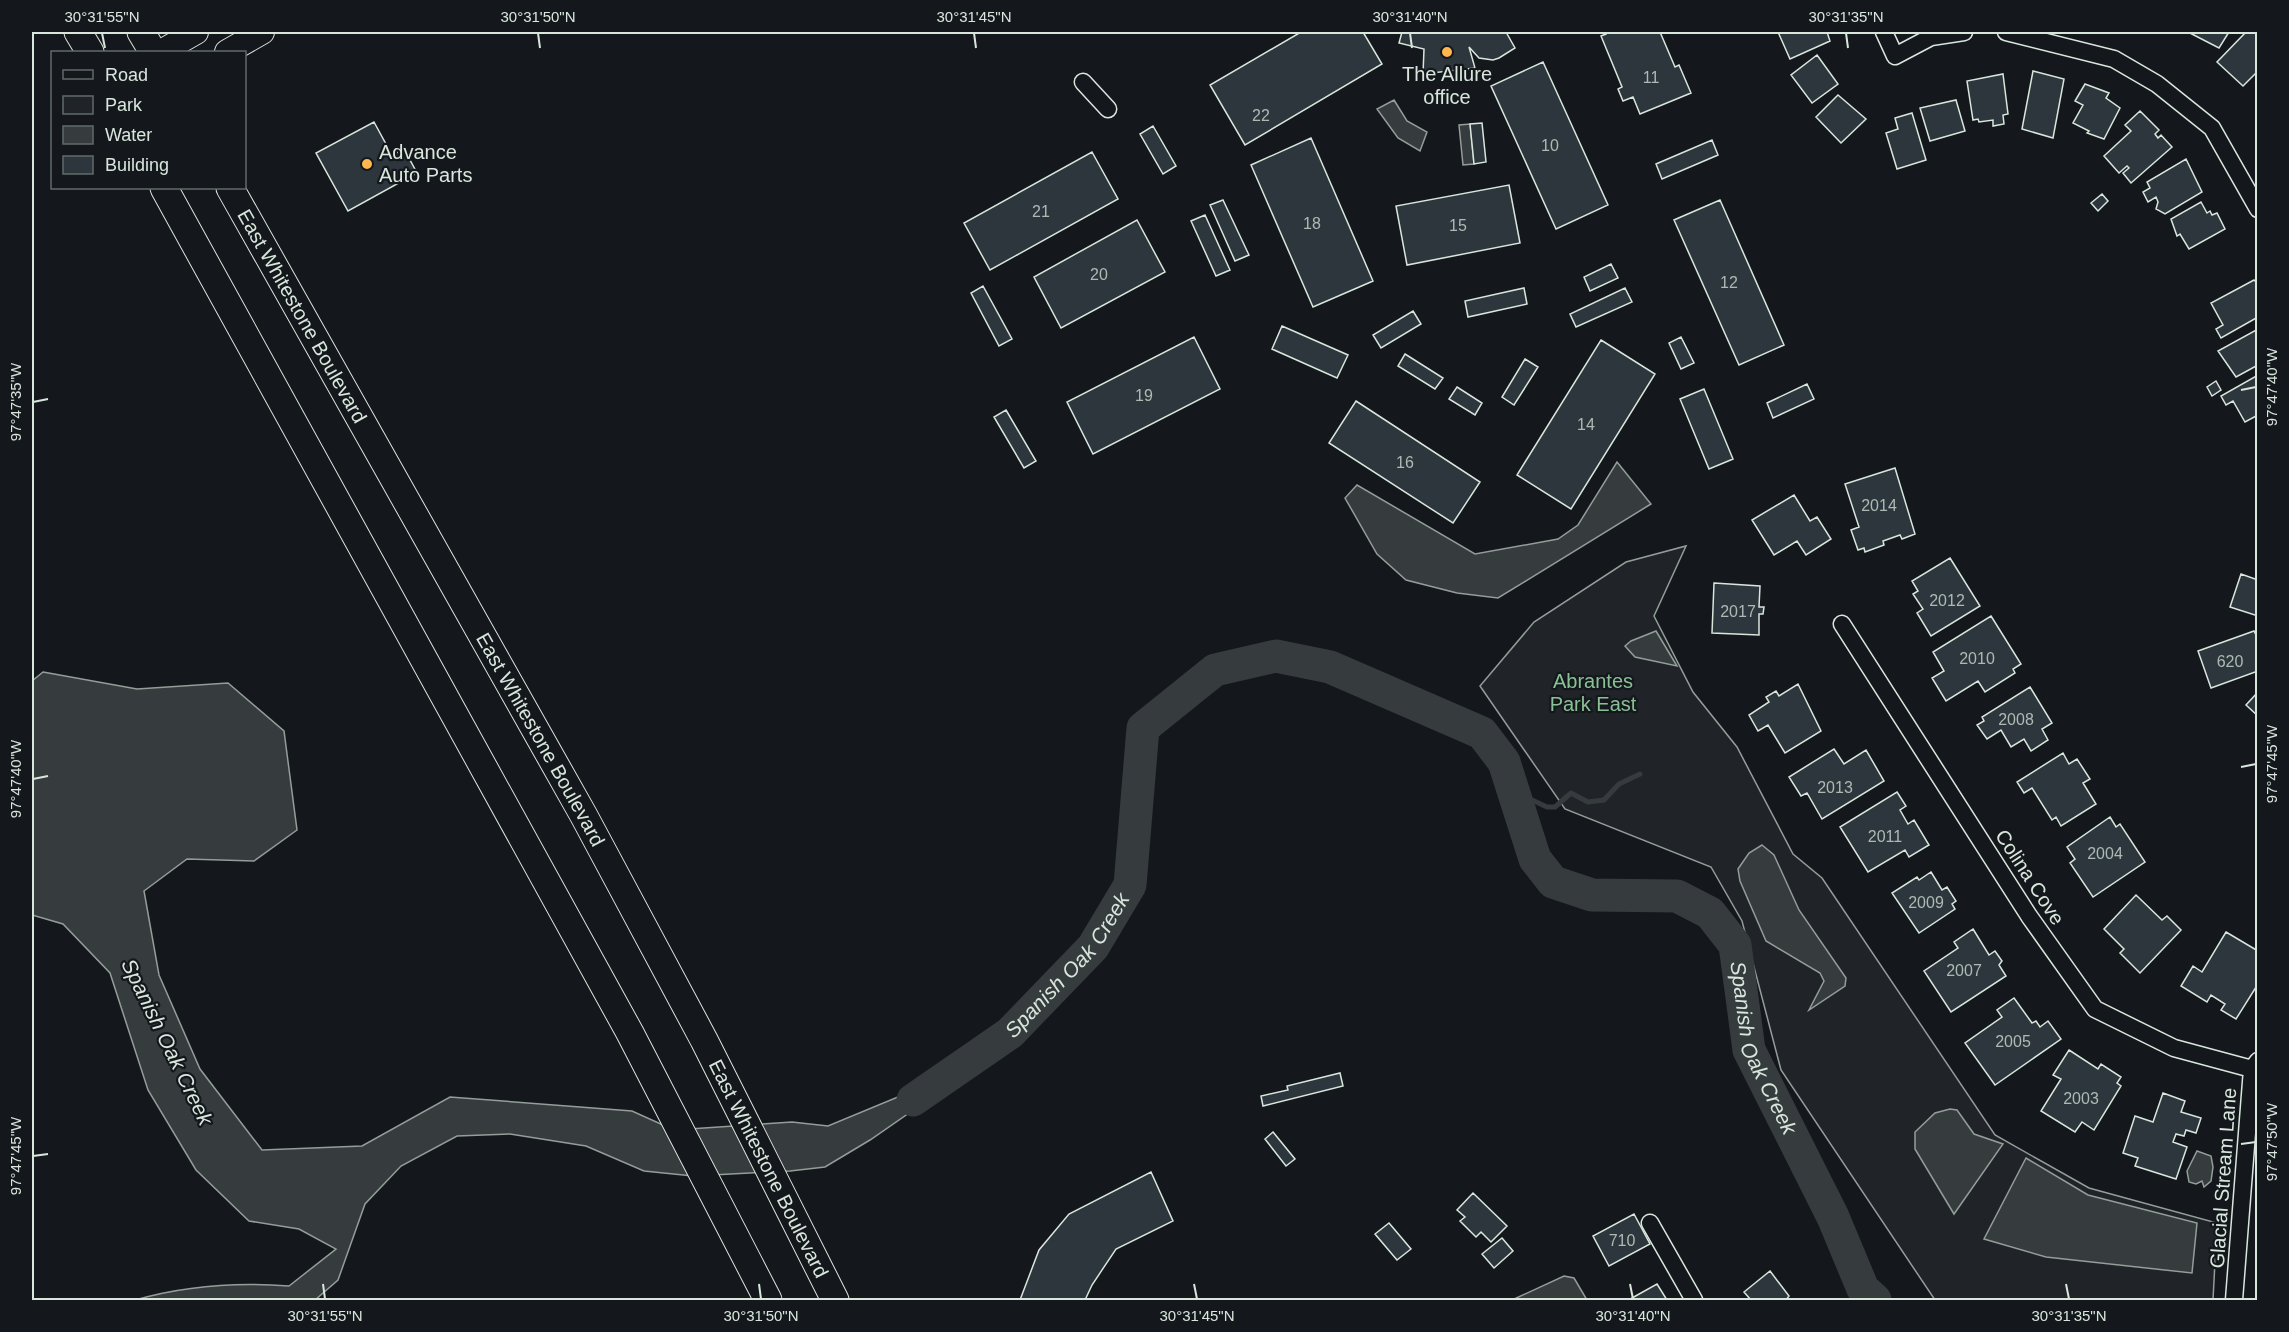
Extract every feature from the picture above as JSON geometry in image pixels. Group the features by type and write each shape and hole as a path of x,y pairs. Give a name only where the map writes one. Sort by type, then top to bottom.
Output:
{"main road":[{"path":"78,32 89,51"},
{"path":"141,32 152,51"},
{"path":"165,189 630,1033 768,1300"},
{"name":"East Whitestone Boulevard","path":"231,189 584,816 704,1040 835,1300"}],"street":[{"path":"163,51 196,32"},
{"path":"229,51 262,32"},
{"path":"1884,32 1895,56 1931,37 1964,32"},
{"path":"2006,32 2114,59 2157,84 2212,128 2258,209"},
{"path":"1083,82 1108,109"},
{"name":"Colina Cove","path":"1842,624 2029,916 2095,1009 2174,1048 2255,1065"},
{"name":"Glacial Stream Lane","path":"2234,1300 2255,1065"},
{"path":"1650,1223 1694,1300"}],"green space":[{"name":"Abrantes Park East","path":"1686,546 1654,616 1693,692 1737,747 1793,854 1822,878 1995,1135 2089,1188 2217,1223 2213,1300 1935,1300 1781,1070 1742,921 1711,867 1565,809 1480,686 1534,622 1626,562"}],"water":[{"path":"1394,100 1407,121 1427,132 1420,151 1398,138 1377,109"},
{"path":"1470,124 1474,164 1463,165 1459,125"},
{"path":"1617,462 1651,504 1498,598 1457,593 1406,580 1377,554 1345,498 1357,485 1475,554 1558,539 1578,525"},
{"path":"1656,631 1677,666 1635,657 1625,646 1631,641"},
{"path":"43,672 137,689 228,683 284,731 297,830 254,861 187,859 144,891 159,975 200,1069 262,1150 362,1146 450,1097 632,1111 674,1130 792,1122 828,1126 951,1075 935,1095 870,1140 825,1167 693,1176 644,1171 586,1146 510,1134 457,1136 401,1166 365,1204 338,1280 315,1300 135,1300 173,1291 211,1286 289,1286 336,1249 299,1229 249,1221 196,1170 148,1090 110,973 63,924 32,915 32,681"},
{"path":"1762,845 1774,855 1799,910 1846,978 1845,986 1809,1010 1824,981 1820,973 1766,941 1740,881 1738,869 1749,853"},
{"path":"1950,1109 1957,1110 1974,1134 2003,1144 1954,1214 1915,1149 1915,1132 1935,1113"},
{"path":"2197,1151 2211,1156 2213,1167 2211,1181 2204,1187 2202,1181 2196,1184 2189,1182 2187,1171"},
{"path":"2026,1158 2088,1195 2197,1223 2192,1273 2046,1257 1984,1239"},
{"path":"1564,1276 1574,1278 1587,1300 1512,1300"}],"building":[{"path":"1301,32 1363,32 1382,64 1245,145 1210,85"},
{"name":"The Allure office","path":"1402,32 1506,32 1515,48 1499,58 1493,60 1479,58 1469,47 1475,68 1423,74 1424,49 1399,43"},
{"path":"1605,32 1660,32 1675,67 1679,65 1691,93 1640,114 1633,97 1623,101 1618,89 1622,87 1601,36 1606,34"},
{"path":"1778,32 1827,32 1830,41 1790,59"},
{"path":"2188,32 2229,32 2219,48"},
{"path":"2246,32 2258,32 2258,71 2243,86 2217,62"},
{"path":"1817,55 1838,84 1812,103 1791,75"},
{"path":"1543,62 1608,205 1556,229 1491,86"},
{"path":"2033,71 2064,79 2053,138 2022,129"},
{"path":"2003,74 2008,114 2003,115 2004,124 1993,126 1993,120 1979,122 1978,119 1973,120 1967,81"},
{"path":"2085,84 2109,93 2106,98 2120,108 2104,139 2087,133 2089,131 2073,123 2083,105 2075,101"},
{"path":"1838,95 1866,119 1841,143 1816,117"},
{"path":"1956,100 1965,131 1930,141 1920,108"},
{"path":"2140,111 2159,130 2155,134 2158,138 2161,135 2172,147 2131,183 2123,173 2129,168 2127,166 2119,173 2104,156 2131,131 2125,125"},
{"path":"1912,113 1926,160 1897,169 1886,133 1898,129 1895,118"},
{"name":"Advance Auto Parts","path":"374,122 392,155 404,149 417,173 348,211 316,153"},
{"path":"1482,123 1486,162 1474,164 1470,124"},
{"path":"1153,126 1176,166 1163,174 1140,134"},
{"path":"1311,138 1373,281 1313,307 1251,165"},
{"path":"1712,140 1718,155 1662,179 1656,164"},
{"path":"1092,152 1118,199 990,270 964,223"},
{"path":"2186,159 2202,192 2165,214 2156,209 2158,202 2156,197 2148,202 2143,192 2150,188 2147,182"},
{"path":"1509,185 1520,243 1407,265 1396,206"},
{"path":"2102,194 2108,201 2098,211 2091,203"},
{"path":"1223,200 1249,255 1235,261 1210,205"},
{"path":"1720,200 1784,345 1739,365 1674,220"},
{"path":"2201,202 2207,213 2210,211 2212,215 2217,213 2225,229 2189,249 2180,234 2177,236 2171,219"},
{"path":"1205,215 1230,270 1216,276 1191,221"},
{"path":"1137,220 1165,272 1061,328 1034,277"},
{"path":"1611,264 1618,278 1590,291 1584,277"},
{"path":"2254,280 2258,284 2258,317 2221,338 2216,329 2223,325 2211,303"},
{"path":"983,286 1012,339 999,346 971,293"},
{"path":"1524,288 1527,304 1468,317 1465,301"},
{"path":"1625,288 1632,302 1576,327 1570,314"},
{"path":"1413,311 1421,324 1381,348 1373,335"},
{"path":"1282,326 1348,355 1337,378 1272,349"},
{"path":"2258,329 2258,365 2236,377 2218,351"},
{"path":"1194,337 1220,389 1093,454 1067,402"},
{"path":"1681,337 1694,363 1681,369 1669,343"},
{"path":"1601,340 1655,374 1571,509 1517,475"},
{"path":"1405,354 1443,378 1435,389 1398,366"},
{"path":"1525,359 1538,367 1514,405 1502,397"},
{"path":"2258,375 2258,415 2245,422 2233,401 2226,405 2221,396"},
{"path":"2216,381 2221,390 2212,396 2207,387"},
{"path":"1807,384 1814,399 1773,418 1767,403"},
{"path":"1457,387 1482,403 1475,415 1449,399"},
{"path":"1704,389 1733,459 1709,469 1680,399"},
{"path":"1356,401 1480,482 1453,523 1329,443"},
{"path":"1006,410 1036,461 1024,468 994,417"},
{"path":"1895,468 1915,534 1902,539 1900,535 1883,541 1884,545 1865,552 1864,548 1858,550 1851,530 1859,527 1845,484"},
{"path":"1794,495 1810,521 1817,517 1831,539 1806,555 1797,541 1774,555 1752,520"},
{"path":"1950,558 1980,606 1931,636 1917,613 1923,609 1913,594 1918,591 1912,581"},
{"path":"2241,574 2258,580 2258,616 2230,607"},
{"path":"1714,583 1760,586 1759,607 1764,607 1763,614 1759,614 1759,635 1712,633"},
{"path":"1991,616 2021,664 2013,669 2015,673 1985,692 1978,681 1946,701 1932,678 1944,671 1933,652"},
{"path":"2254,631 2258,639 2258,671 2211,688 2198,651"},
{"path":"1798,684 1821,731 1785,753 1768,725 1758,731 1749,715 1769,702 1766,697 1776,691 1779,696"},
{"path":"2030,687 2052,723 2042,729 2048,740 2031,751 2024,739 2011,747 2001,730 1987,739 1977,725 1984,721 1982,717"},
{"path":"2258,692 2258,716 2246,705"},
{"path":"1834,749 1844,764 1866,750 1884,781 1822,819 1807,793 1801,796 1789,777"},
{"path":"2063,753 2069,764 2077,759 2090,779 2083,783 2096,804 2061,826 2056,817 2052,820 2032,788 2024,793 2017,782"},
{"path":"1897,792 1906,806 1900,810 1908,824 1914,820 1929,845 1909,857 1905,850 1868,872 1840,827"},
{"path":"2110,817 2116,827 2120,824 2145,862 2093,897 2070,863 2075,859 2067,847"},
{"path":"1931,872 1942,890 1947,887 1956,901 1952,904 1955,909 1919,933 1892,893 1917,877 1919,880"},
{"path":"2136,895 2162,920 2167,916 2181,930 2140,973 2120,953 2124,949 2104,929"},
{"path":"1973,929 1989,955 1995,951 2002,961 1999,965 2006,976 1951,1012 1924,971 1958,948 1954,942"},
{"path":"2226,932 2258,951 2258,984 2236,1019 2221,1010 2225,1004 2211,995 2207,1002 2181,986 2193,966 2202,972"},
{"path":"2014,998 2032,1023 2036,1021 2040,1027 2048,1021 2061,1039 1995,1085 1965,1043 2002,1017 1997,1010"},
{"path":"2069,1050 2098,1069 2101,1064 2121,1077 2117,1083 2121,1086 2094,1130 2082,1122 2075,1132 2041,1111 2061,1079 2053,1075"},
{"path":"1340,1073 1343,1086 1263,1106 1261,1096 1288,1090 1287,1086"},
{"path":"2163,1093 2185,1101 2181,1112 2201,1118 2196,1133 2186,1130 2184,1136 2176,1134 2173,1142 2187,1147 2176,1179 2135,1166 2138,1158 2123,1153 2135,1116 2153,1122"},
{"path":"1273,1132 1295,1159 1286,1166 1265,1139"},
{"path":"1151,1172 1173,1221 1116,1249 1092,1285 1085,1300 1020,1300 1039,1250 1069,1214"},
{"path":"1473,1193 1507,1226 1491,1242 1481,1232 1476,1237 1460,1221 1465,1217 1457,1210"},
{"path":"1634,1214 1650,1244 1609,1266 1593,1236"},
{"path":"1389,1223 1411,1249 1397,1260 1375,1234"},
{"path":"1502,1238 1513,1251 1494,1268 1482,1254"},
{"path":"1770,1271 1789,1296 1786,1300 1751,1300 1744,1292"},
{"path":"1657,1284 1667,1300 1634,1300 1632,1298"}],"waterway":[{"name":"Spanish Oak Creek","path":"913,1100 1010,1033 1093,947 1130,885 1143,728 1215,670 1276,656 1330,667 1482,733 1504,762 1535,859 1553,882 1592,895 1677,896 1710,913 1735,945 1749,1050 1833,1217 1863,1289 1875,1300"},
{"path":"1513,791 1547,807 1555,807 1571,793 1588,802 1604,800 1619,784 1640,774"}],"place":[{"name":"The Allure office","path":"1447,52"},
{"name":"Advance Auto Parts","path":"367,164"}]}
